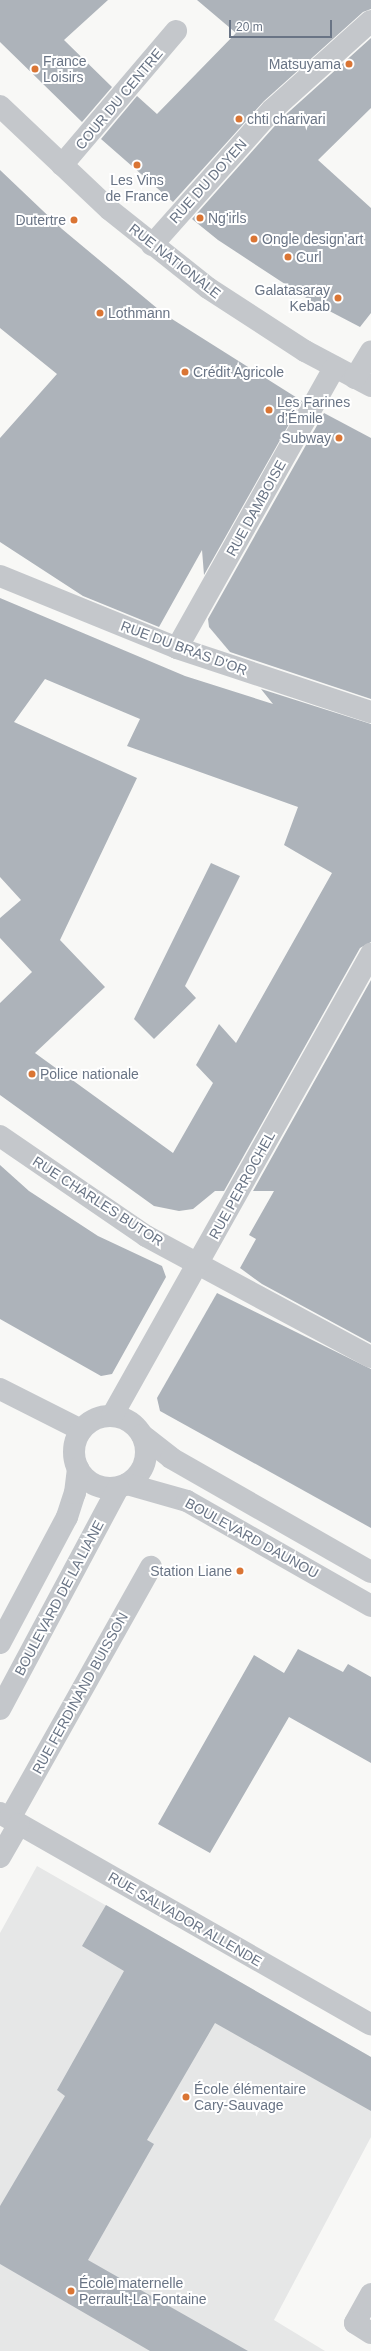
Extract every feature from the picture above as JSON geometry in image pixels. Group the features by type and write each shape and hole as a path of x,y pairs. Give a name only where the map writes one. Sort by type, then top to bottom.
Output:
{"street":[{"name":"RUE DU DOYEN","path":"152,245 272,110 371,21"},
{"name":"COUR DU CENTRE","path":"62,166 176,31"},
{"name":"RUE NATIONALE","path":"0,106 62,166 152,245 253,319 363,382"},
{"path":"363,382 371,351"},
{"name":"RUE DAMBOISE","path":"177,648 335,367"},
{"name":"RUE DU BRAS D'OR","path":"0,576 177,648 371,712"},
{"name":"RUE PERROCHEL","path":"112,1416 371,954"},
{"name":"RUE CHARLES BUTOR","path":"0,1136 136,1229 197,1264 371,1357"},
{"path":"0,1389 81,1430"},
{"path":"0,1643 67,1517 74,1497 78,1468 74,1446 81,1430 93,1420 112,1416 132,1423 142,1435 146,1451 145,1462 136,1477 123,1486 92,1484 78,1468"},
{"name":"BOULEVARD DAUNOU","path":"142,1435 171,1458 371,1572"},
{"name":"BOULEVARD DAUNOU","path":"123,1486 187,1501 371,1606"},
{"name":"BOULEVARD DE LA LIANE","path":"0,1709 123,1486"},
{"name":"RUE FERDINAND BUISSON","path":"0,1857 10,1818 151,1567"},
{"name":"RUE SALVADOR ALLENDE","path":"10,1818 371,2025"},
{"path":"371,2294 355,2323 371,2333"}],"shaded area":[{"name":"École élémentaire Cary-Sauvage","path":"37,1866 371,2057 371,2137 274,2320 325,2351 0,2351 0,1933"}],"building":[{"path":"0,0 108,0 64,40 112,87 82,122 0,42"},
{"path":"197,0 371,0 371,9 363,12 264,101 173,202 101,139 137,96 157,114 236,33"},
{"path":"371,38 371,108 318,160 371,208 371,313 360,327 314,303 218,240 192,219 281,119"},
{"path":"0,170 62,229 164,314 302,401 204,575 202,550 159,627 83,596 0,542 0,438 57,374 0,328"},
{"path":"324,413 371,438 371,699 230,652 209,627 208,619"},
{"path":"0,598 185,676 273,704 261,689 371,724 371,942 360,948 224,1191 215,1191 193,1209 179,1211 154,1206 0,1095 0,1003 32,972 0,938 0,918 21,900 0,877","holes":["45,679 140,719 127,746 298,807 284,845 332,873 236,1043 219,1024 196,1065 213,1083 173,1153 35,1053 105,987 60,940 137,778 14,722"]},
{"path":"211,863 240,876 185,986 196,998 154,1039 134,1019"},
{"path":"371,980 371,1343 262,1284 240,1268 256,1239 249,1235 274,1191 253,1191"},
{"path":"0,1165 29,1191 98,1236 162,1266 166,1277 112,1374 101,1376 0,1319"},
{"path":"217,1293 371,1369 371,1528 160,1411 157,1398"},
{"path":"298,1649 343,1672 348,1664 371,1677 371,1763 289,1717 210,1853 158,1824 254,1655 284,1673"},
{"path":"106,1905 371,2057 371,2111 215,2023 147,2140 154,2144 88,2260 248,2351 150,2351 0,2264 0,2206 65,2096 57,2090 124,1971 82,1946"}],"place":[{"name":"Matsuyama","path":"349,64"},
{"name":"France Loisirs","path":"35,69"},
{"name":"chti charivari","path":"239,119"},
{"name":"Les Vins de France","path":"137,165"},
{"name":"Ng'irls","path":"200,218"},
{"name":"Dutertre","path":"74,220"},
{"name":"Ongle design'art","path":"254,239"},
{"name":"Curl","path":"288,257"},
{"name":"Galatasaray Kebab","path":"338,298"},
{"name":"Lothmann","path":"100,313"},
{"name":"Crédit Agricole","path":"185,372"},
{"name":"Les Farines d’Émile","path":"269,410"},
{"name":"Subway","path":"339,438"},
{"name":"Police nationale","path":"32,1074"},
{"name":"Station Liane","path":"240,1571"},
{"name":"École élémentaire Cary-Sauvage","path":"186,2097"},
{"name":"École maternelle Perrault-La Fontaine","path":"71,2291"}]}
